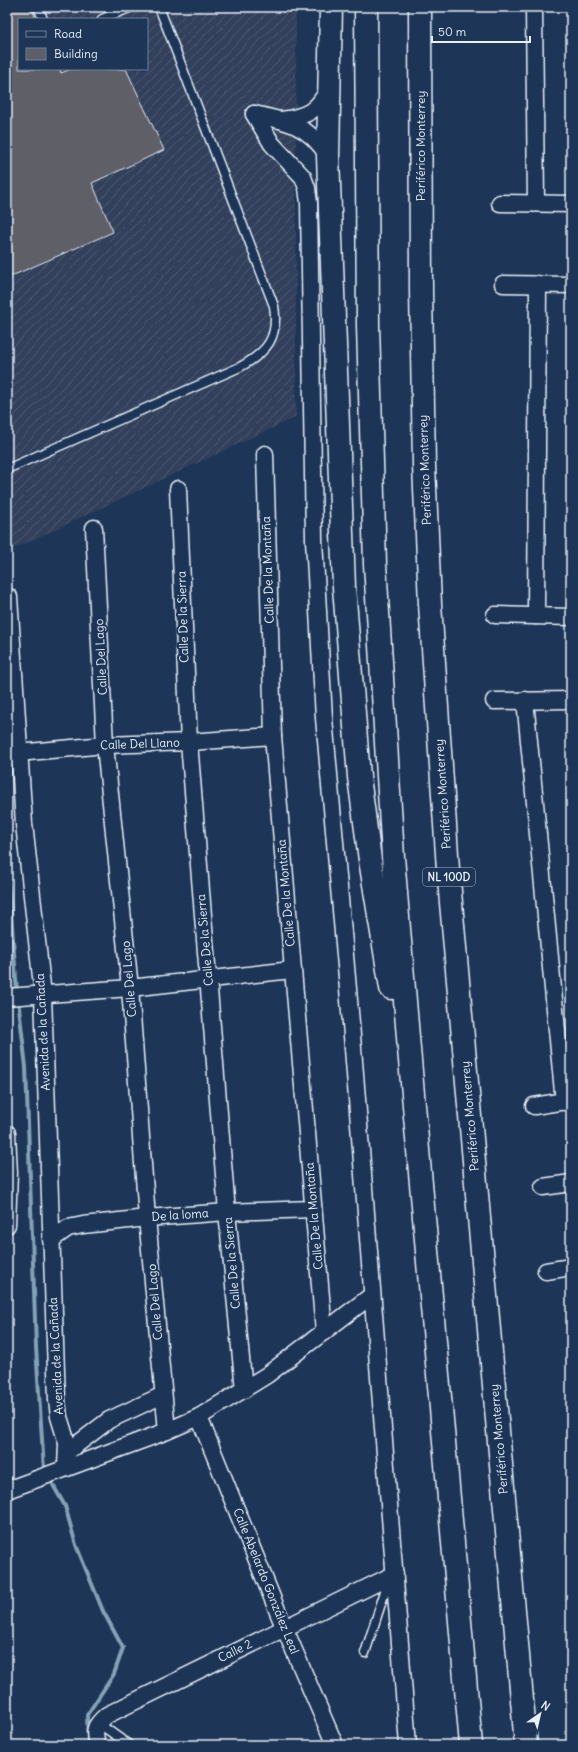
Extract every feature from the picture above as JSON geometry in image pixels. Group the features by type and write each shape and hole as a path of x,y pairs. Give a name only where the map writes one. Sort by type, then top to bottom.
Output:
{"highway":[{"path":"331,7 328,90 328,156 344,586 359,777 371,867 397,1018 409,1049"},
{"path":"366,7 368,326 375,564 393,857 471,1745"},
{"name":"Periférico Monterrey","path":"420,7 421,298 424,465 430,604 448,869 526,1745"}],"street":[{"path":"534,7 536,203"},
{"path":"282,120 298,118 310,113 328,90"},
{"path":"328,156 314,136 282,120 254,114 272,144 303,177 307,188 309,203 314,540 323,702 379,1367 392,1574 408,1745"},
{"path":"500,203 571,204"},
{"path":"503,284 571,285"},
{"path":"536,616 538,284"},
{"name":"Calle De la Montaña","path":"265,454 273,736 324,1332"},
{"name":"Calle De la Sierra","path":"178,489 189,742 227,1212 244,1390"},
{"name":"Calle Del Lago","path":"94,528 105,745 130,988 147,1218 167,1431"},
{"name":"Avenida de la Cañada","path":"9,597 12,753 29,882 39,995 57,1400 58,1417 67,1443 66,1468"},
{"path":"495,615 571,616"},
{"path":"525,700 568,1101 534,1106"},
{"path":"494,701 571,700"},
{"name":"Calle Del Llano","path":"12,753 105,745 189,742 273,736"},
{"path":"7,997 130,988 292,970"},
{"path":"7,1133 9,1173 7,1225"},
{"path":"543,1187 571,1183"},
{"name":"De la loma","path":"51,1240 68,1228 147,1218 227,1212 313,1210"},
{"path":"546,1271 571,1267"},
{"path":"7,1490 167,1431 199,1416 268,1375 372,1295"},
{"path":"67,1452 109,1420 163,1395"},
{"name":"Calle Abelardo González Leal","path":"199,1416 284,1627 335,1745"},
{"name":"Calle 2","path":"98,1723 107,1715 392,1574"},
{"path":"97,1745 94,1734 98,1723"}],"lane":[{"path":"38,7 43,18"},
{"path":"104,18 121,9 132,7"},
{"path":"7,469 240,367 256,359 266,349 274,336 276,320 274,306 159,7"},
{"path":"365,1654 392,1574"},
{"path":"98,1723 129,1745"}],"shaded area":[{"path":"7,7 296,7 296,417 7,552"}],"green space":[{"path":"571,1534 571,1564 567,1535"}],"building":[{"path":"7,7 31,7 36,18 18,18 18,70 60,70 61,73 68,70 126,70 164,150 92,183 113,232 7,278"}],"waterway":[{"path":"7,861 17,992"},
{"path":"18,999 26,1067 36,1347 44,1470"},
{"path":"53,1485 65,1506 76,1545 103,1611 123,1648 114,1674 87,1715 88,1745"}]}
